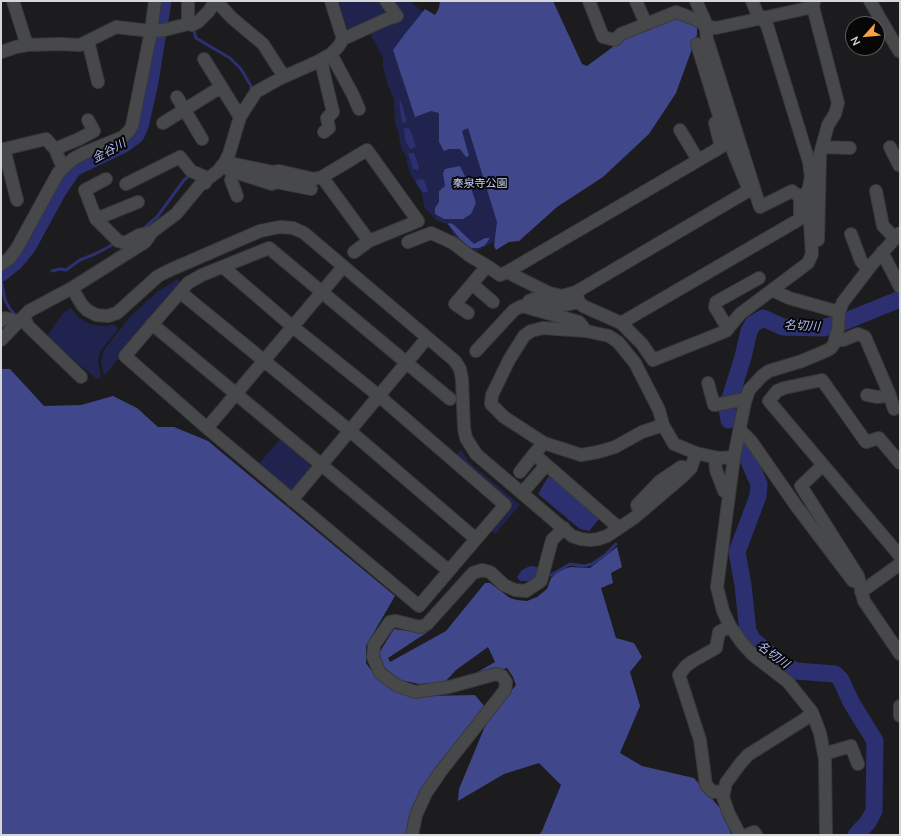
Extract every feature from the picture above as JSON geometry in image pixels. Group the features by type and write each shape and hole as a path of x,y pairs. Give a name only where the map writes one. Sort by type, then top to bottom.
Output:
{"street":[{"path":"13,1 27,45"},
{"path":"1,264 9,259 17,248 58,174 63,168 84,153 123,138 129,132 132,126 156,30 155,1"},
{"path":"188,1 188,24"},
{"path":"1,52 27,45 80,45 116,27 156,30 188,24 192,25 198,22 209,11 215,1 232,18 263,44 281,72 286,76"},
{"path":"331,1 343,38"},
{"path":"191,204 210,182 229,154 240,117 256,92 326,57 338,47 343,38 397,16 386,1"},
{"path":"578,297 583,306 621,323 642,344 653,360 728,329 740,314 784,280 805,266 810,260 818,243 820,154 828,125 835,114 838,104 814,4 762,19 716,28 706,26 697,20 676,12 621,34 615,40 602,37 589,1"},
{"path":"636,1 646,24"},
{"path":"696,1 706,22 707,39 751,189"},
{"path":"621,323 800,219 804,194 811,177 809,162 767,25 758,13 752,1"},
{"path":"870,1 900,54"},
{"path":"88,42 98,82"},
{"path":"697,44 720,119 760,207 792,191 804,194"},
{"path":"326,57 353,95 359,109"},
{"path":"324,132 330,128 327,118 333,112 322,70 326,57"},
{"path":"204,59 240,117"},
{"path":"163,123 221,87"},
{"path":"177,97 202,139"},
{"path":"408,242 431,233 453,243 470,256 500,274 507,272 721,146 714,123 720,119"},
{"path":"55,149 94,131 88,120"},
{"path":"680,130 698,160"},
{"path":"19,194 3,149 46,139 55,149 63,168"},
{"path":"890,146 900,165"},
{"path":"822,147 850,148"},
{"path":"221,167 273,172 279,171 314,179 322,177 367,150 418,222 369,241 354,252"},
{"path":"126,184 180,157 191,171 210,182"},
{"path":"221,167 272,184 276,182 311,190"},
{"path":"235,172 231,180 237,196"},
{"path":"322,177 369,241"},
{"path":"106,179 85,190 96,219 118,241 125,243 139,235 152,232"},
{"path":"1,340 21,323 29,311 72,288 145,242 152,232 176,214 201,184 210,182"},
{"path":"526,307 528,301 534,299 563,305 751,189"},
{"path":"826,835 824,754 820,733 812,712 788,682 754,655 742,643 730,626 723,611 717,587 734,457 746,399 750,390 769,370 802,361 828,350 834,344 843,302 882,252 898,236 884,226 876,191"},
{"path":"804,194 812,254"},
{"path":"96,219 138,202"},
{"path":"72,288 79,301 87,310 96,315 108,316 117,313 158,276 170,270 260,231 280,227 293,228 304,233 455,361 460,370 462,379 464,428 466,438 476,454 572,536 581,539 598,539 607,536 619,528 640,513 682,477 691,468 696,453"},
{"path":"851,234 861,261 868,269"},
{"path":"223,267 293,327 379,396 505,505 419,606 207,428 125,356 188,283 202,275 269,248 450,400"},
{"path":"882,252 900,287"},
{"path":"468,313 456,304 487,266"},
{"path":"207,428 343,267"},
{"path":"507,272 549,293 578,297"},
{"path":"728,329 715,306 716,302 759,278"},
{"path":"472,284 493,302"},
{"path":"772,290 789,298 840,312"},
{"path":"180,292 350,431 476,539"},
{"path":"476,351 514,310 522,306 579,322 586,331"},
{"path":"1,321 5,318 21,323 33,331 81,377"},
{"path":"152,324 449,571"},
{"path":"663,425 642,432 615,447 581,455 544,443 504,417 491,404 492,395 509,360 524,336 531,331 543,328 586,331 609,336 626,350 635,363 659,410 663,425 674,444 696,453 715,457 734,457"},
{"path":"837,334 843,340 858,334 863,335 870,362 889,393 894,409"},
{"path":"292,500 427,338"},
{"path":"900,463 879,438 866,442 822,380 784,388 777,391 769,401 900,556"},
{"path":"708,383 714,405 746,399"},
{"path":"867,395 877,397 885,396 889,393"},
{"path":"740,430 751,441 777,480 861,592"},
{"path":"520,472 544,443"},
{"path":"534,454 619,528"},
{"path":"715,457 716,470 724,491"},
{"path":"522,493 546,465"},
{"path":"823,465 802,486 858,576 864,601 900,654"},
{"path":"412,835 416,816 426,793 441,771 505,690 506,682 502,676 496,674 449,687 415,692 396,685 380,673 373,657 374,645 390,622 420,627 427,624 473,573 482,570 490,572 504,584 515,590 526,591 541,581 552,540 564,528"},
{"path":"861,592 900,564"},
{"path":"724,791 713,792 706,784 700,740 679,675 686,666 716,648 719,632 730,626"},
{"path":"900,706 900,716"},
{"path":"740,835 727,809 723,797 726,783 748,755 805,719 812,712"},
{"path":"824,754 851,746 858,764"},
{"path":"746,835 754,832 756,835"}],"green space":[{"name":"秦泉寺公園","path":"338,1 410,1 423,12 485,131 501,238 477,251 470,249 456,239 448,225 436,220 424,207 422,194 411,175 407,164 407,158 401,148 398,130 395,124 394,99 387,83 383,66 383,58 368,30 351,39"},
{"path":"178,279 181,283 104,376 101,361 104,350 129,318 157,292"},
{"path":"71,308 79,318 90,324 101,326 115,325 118,329 101,350 98,359 102,377 97,379 46,337 64,312"},
{"path":"281,438 309,463 311,468 295,488 287,491 256,467"},
{"path":"461,450 469,462 520,505 495,534 490,530 512,504 456,455"}],"shaded area":[{"path":"440,1 553,1 582,64 587,66 625,38 677,16 697,25 697,35 676,93 649,134 603,177 557,207 519,241 509,242 496,250 494,246 497,222 468,128 462,131 469,156 466,157 460,149 449,149 444,151 439,142 439,113 431,111 415,117 393,50 425,9 435,15 439,8"},
{"path":"401,101 407,122 402,123"},
{"path":"404,128 410,129 416,147 410,149 405,140"},
{"path":"408,153 414,153 419,167 418,170 413,169"},
{"path":"460,166 471,188 476,203 471,214 463,219 444,219 435,214 435,208 439,202 439,191 445,186 443,173 445,169"},
{"path":"417,180 424,180 428,191 423,193 416,182"},
{"path":"450,223 474,244 485,238 490,238 485,245 479,248 471,248 460,239 448,224"},
{"path":"1,369 10,369 44,406 81,405 113,396 137,408 158,427 174,427 208,441 395,596 366,646 366,663 376,677 427,696 475,695 485,707 414,807 406,835 1,835"},
{"path":"548,477 551,477 600,518 589,531 580,529 538,494"},
{"path":"617,547 622,567 611,573 613,583 601,588 616,638 634,643 642,657 630,672 640,706 620,753 642,766 694,778 726,815 731,835 539,835 561,785 539,763 504,774 458,801 459,789 488,719 516,685 513,677 507,668 462,681 495,662 488,647 456,670 445,682 419,684 400,680 384,667 379,653 394,629 416,632 429,629 429,631 388,658 390,662 446,631 485,583 490,583 510,598 527,601 537,597 547,589 551,578 560,570 571,567 590,568"},
{"path":"530,566 538,567 539,573 536,577 529,581 520,581 517,577 522,570"}],"waterway":[{"name":"金谷川","path":"1,273 16,261 28,246 58,191 73,169 124,144 136,135 140,126 150,82 163,1"},
{"path":"193,28 196,38 230,58 241,69 251,86 251,92"},
{"path":"143,229 157,217 184,180 189,176 192,176"},
{"path":"52,271 60,269 66,270 80,260 114,244"},
{"path":"1,280 5,300 15,315"},
{"name":"名切川","path":"729,420 727,408 743,357 749,331 753,324 763,318 783,327 823,328 846,321 900,299"},
{"name":"名切川","path":"745,452 759,484 758,496 737,552 743,585 748,632 753,640 783,665 796,671 835,674 841,680 851,702 875,741 874,811 868,822 856,835"},
{"path":"551,575 570,564 584,566 592,564 605,555 616,544"}]}
